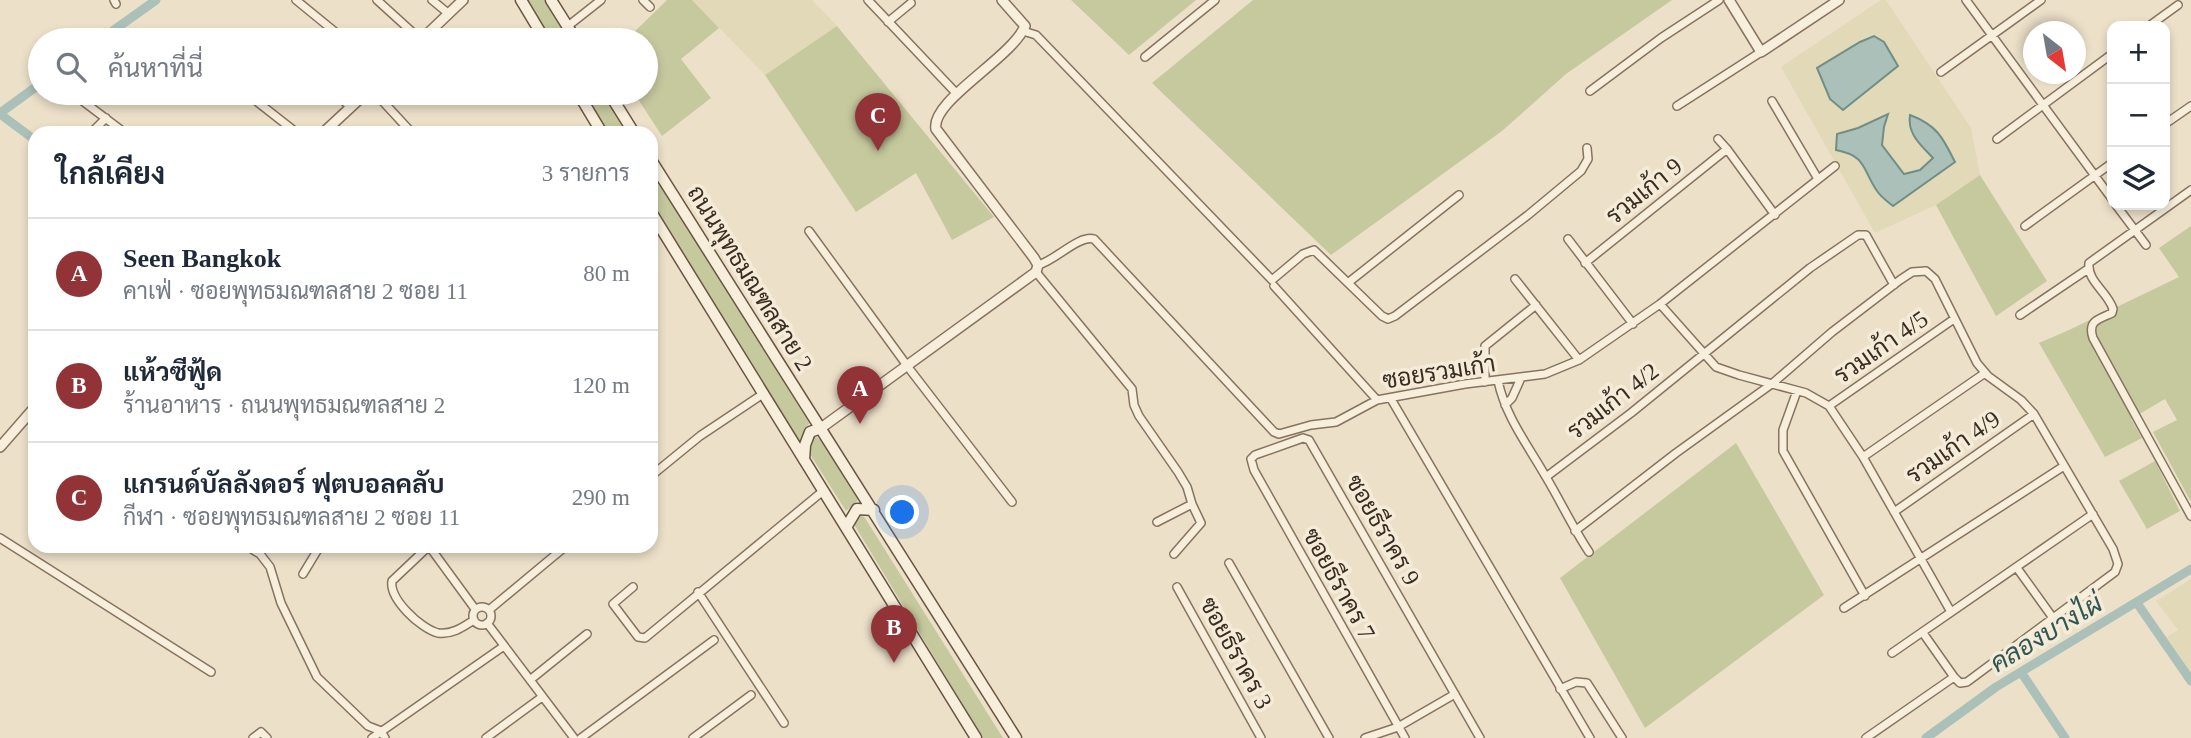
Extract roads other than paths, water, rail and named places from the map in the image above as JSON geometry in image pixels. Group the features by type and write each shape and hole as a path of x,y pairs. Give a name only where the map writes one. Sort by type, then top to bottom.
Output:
{"main road":[{"path":"521,0 538,28"},
{"path":"551,0 568,26"},
{"path":"585,105 598,126"},
{"path":"616,105 630,126"},
{"name":"ถนนพุทธมณฑลสาย 2","path":"658,171 1016,738"},
{"name":"ถนนพุทธมณฑลสาย 2","path":"658,223 976,738"},
{"path":"804,460 805,445 810,432 821,428"},
{"path":"847,526 857,509 874,510"}],"street":[{"path":"296,0 330,28"},
{"path":"377,0 408,28"},
{"path":"432,0 449,14"},
{"path":"434,28 463,0"},
{"path":"568,26 601,0"},
{"path":"643,0 650,7"},
{"path":"868,0 957,94"},
{"path":"1002,0 1021,20 1025,26 1023,31 1008,49 937,115 936,129 1037,269 1132,389 1139,416 1187,487 1201,523 1174,554"},
{"path":"1145,57 1215,0"},
{"path":"1590,91 1718,0"},
{"path":"1729,0 1761,52"},
{"path":"1677,106 1839,0"},
{"path":"1966,0 2107,192"},
{"path":"1941,72 2041,0"},
{"path":"888,22 911,3"},
{"path":"2157,21 2178,5"},
{"path":"1023,31 1036,36 1272,280 1303,254 1314,250 1388,319 1528,215 1581,170 1588,159 1587,148"},
{"path":"1997,139 2107,58"},
{"path":"1772,101 1818,180"},
{"path":"88,105 116,126"},
{"path":"261,105 288,126"},
{"path":"331,126 351,107 349,105"},
{"path":"386,105 406,126"},
{"path":"2170,121 2191,106"},
{"path":"98,126 106,118"},
{"path":"1718,139 1775,215"},
{"name":"รวมเก้า 9","path":"1585,263 1727,149"},
{"name":"ซอยรวมเก้า","path":"1037,269 1083,239 1094,239 1274,432 1279,434 1311,425 1336,422 1377,400 1545,374 1579,360 1660,304 1835,166"},
{"path":"2025,226 2107,167"},
{"path":"2191,190 2089,263 2088,269 2113,309 2112,313 2099,317 2094,322 2091,332 2093,338 2191,516"},
{"path":"1349,282 1459,194"},
{"path":"2120,210 2146,245"},
{"path":"809,231 908,367 1012,502"},
{"name":"รวมเก้า 4/2","path":"1546,477 1810,268 1858,235 1866,235 1894,285"},
{"path":"1568,239 1633,324"},
{"path":"821,428 908,367 1037,269"},
{"path":"2020,315 2088,269"},
{"path":"1575,531 1773,383 1832,332 1894,285 1912,272 1921,270 1931,274 1977,363 1985,373 2021,400 2034,414 2113,549 2118,568 1967,681 1960,683 1954,677 1923,633"},
{"path":"1515,279 1579,360"},
{"path":"1274,286 1377,400"},
{"path":"1660,304 1703,354 1722,369 1806,393 1829,406 1863,457 1951,612"},
{"path":"1485,382 1485,346 1536,305"},
{"name":"รวมเก้า 4/5","path":"1829,406 1954,319"},
{"path":"1863,457 1985,373"},
{"path":"1505,405 1512,398 1521,378"},
{"path":"1497,381 1510,419 1589,552"},
{"path":"1797,391 1783,430 1783,451 1865,596"},
{"path":"658,470 700,436 763,394"},
{"path":"1391,399 1590,738"},
{"name":"รวมเก้า 4/9","path":"1894,512 2034,414"},
{"path":"0,447 28,416"},
{"name":"ซอยธีราคร 9","path":"1251,459 1255,455 1303,438 1309,440 1455,694"},
{"name":"ซอยธีราคร 7","path":"1251,459 1254,470 1300,554 1405,738"},
{"path":"1844,608 2064,466"},
{"path":"633,587 613,604 641,639 647,637 824,491"},
{"path":"1157,522 1192,504"},
{"path":"1892,653 2093,514"},
{"path":"0,538 211,672"},
{"path":"258,553 270,567 281,603 317,677 368,726 383,735"},
{"path":"303,575 316,553"},
{"path":"422,553 392,581 393,595 423,625 437,633 460,629 474,620"},
{"path":"434,553 475,609"},
{"path":"489,610 558,553"},
{"path":"1229,563 1329,738"},
{"path":"2017,568 2053,618"},
{"name":"ซอยธีราคร 3","path":"1177,587 1261,738"},
{"path":"698,593 784,723"},
{"path":"475,609 484,607 489,610 491,615 487,623"},
{"path":"475,609 474,620 479,624 487,623"},
{"path":"487,623 574,738"},
{"path":"530,680 587,634"},
{"path":"582,738 714,640"},
{"path":"372,738 383,735 504,646"},
{"path":"1866,738 1954,677"},
{"path":"1559,689 1576,682 1587,683 1622,738"},
{"path":"1365,738 1398,727 1455,694 1480,738"},
{"path":"693,738 751,695"},
{"path":"485,738 542,697"},
{"path":"253,738 261,732 267,738"}],"water":[{"path":"1874,36 1884,42 1898,66 1843,110 1830,99 1817,68"},
{"path":"1888,114 1882,145 1904,174 1920,170 1933,158 1913,134 1910,115 1927,123 1938,133 1955,162 1893,206 1879,193 1859,160 1836,150 1837,134"}],"waterway":[{"path":"117,28 156,0"},
{"path":"0,113 28,93"},
{"path":"0,114 28,135"},
{"name":"คลองบางไผ่","path":"1926,738 1996,687 2191,569"},
{"path":"2137,603 2191,681"},
{"path":"2021,672 2065,738"}],"place":[{"name":"แกรนด์บัลลังดอร์ ฟุตบอลคลับ","path":"878,151"},
{"name":"Seen Bangkok","path":"860,424"},
{"name":"แห้วซีฟู้ด","path":"894,663"}]}
